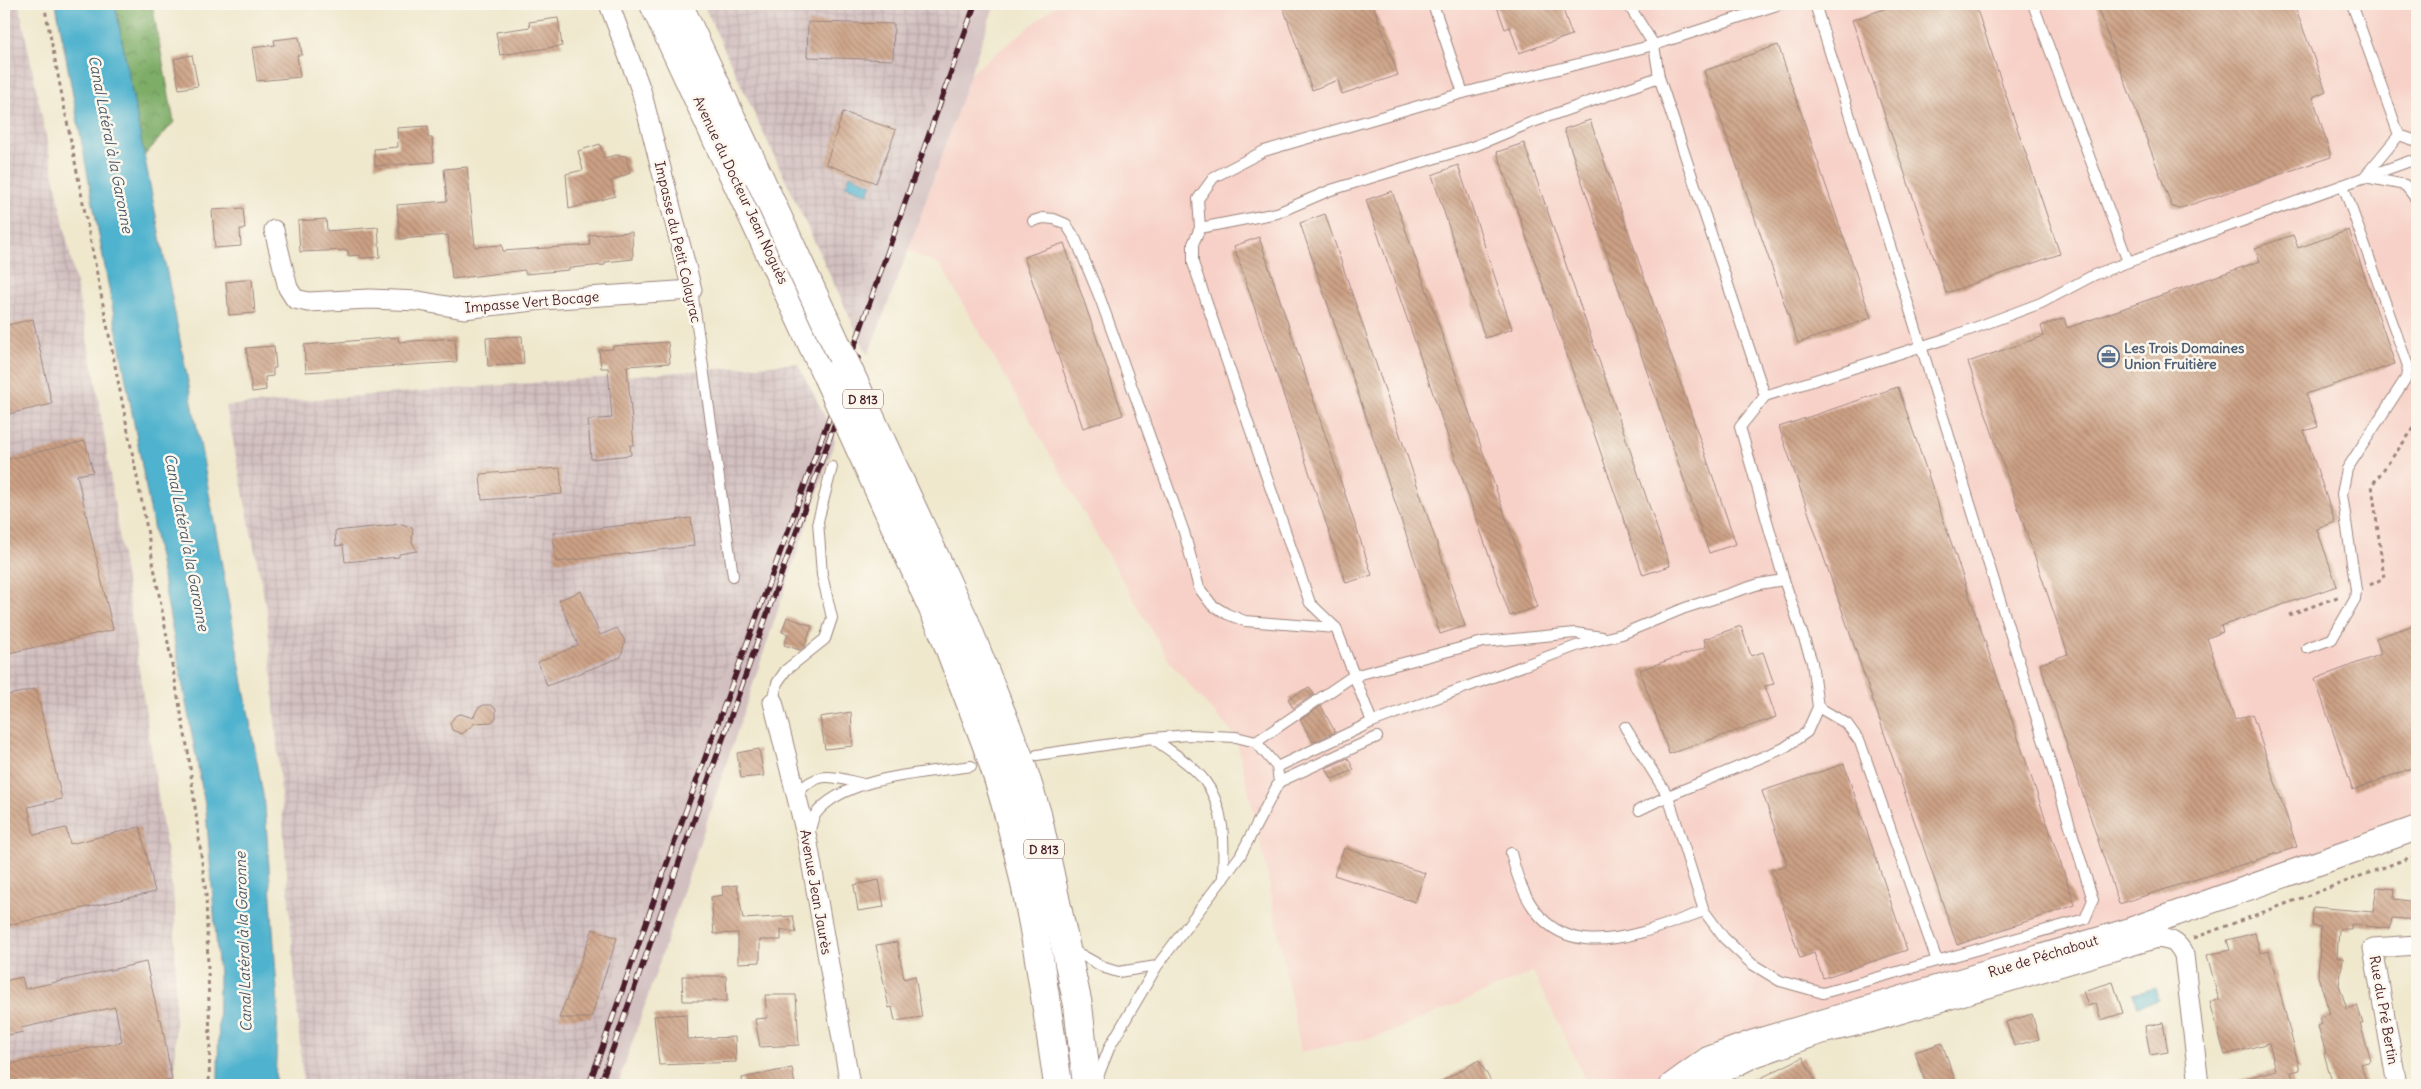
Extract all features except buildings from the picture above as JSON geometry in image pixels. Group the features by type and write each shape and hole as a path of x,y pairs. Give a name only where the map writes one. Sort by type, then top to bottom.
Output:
{"main road":[{"name":"Avenue du Docteur Jean Noguès","path":"654,4 689,53 759,177 954,628"},
{"name":"Avenue du Docteur Jean Noguès","path":"678,4 689,53 827,376 954,628"},
{"name":"D 813","path":"954,628 1020,760 1037,814 1078,1005 1087,1085"},
{"name":"D 813","path":"954,628 1011,822 1025,882 1058,1085"}],"street":[{"name":"Impasse du Petit Colayrac","path":"609,4 641,90 692,290"},
{"name":"Impasse Vert Bocage","path":"274,230 288,288 295,299 308,302 370,299 419,301 464,309 542,300 692,290"},
{"name":"Avenue Jean Jaurès","path":"774,702 807,838 850,1085"},
{"name":"Rue de Péchabout","path":"1672,1085 1708,1059 1751,1043 2134,929 2417,828"},
{"path":"1699,1085 1727,1069 1753,1058 1822,1034 1882,1019 2158,938 2184,942 2199,1085"},
{"name":"Rue du Pré Bertin","path":"2397,1085 2373,948 2417,945"}],"lane":[{"path":"1432,4 1463,93"},
{"path":"1628,4 1654,44 1659,77 1765,396"},
{"path":"1372,722 1336,628 1310,603 1193,263 1193,244 1200,228 1198,199 1214,177 1264,151 1463,93 1654,44 1780,4"},
{"path":"1625,728 1668,796 1704,911 1724,938 1752,964 1780,982 1823,993 2085,919 2093,900 1815,4"},
{"path":"2033,4 2128,262"},
{"path":"2352,4 2398,135"},
{"path":"1200,228 1277,213 1330,190 1475,146 1530,123 1659,77"},
{"path":"2398,135 2417,141"},
{"path":"2364,177 2398,135"},
{"path":"1639,810 1784,748 1807,732 1818,707 1812,662 1784,580 1740,427 1765,396 1921,346 2041,303 2094,275 2343,184 2410,161 2417,164"},
{"path":"2364,177 2405,185 2417,200"},
{"path":"2307,648 2332,639 2356,599 2342,494 2344,480 2347,469 2406,378 2408,366 2343,184"},
{"path":"1033,221 1043,218 1060,221 1066,224 1076,240 1100,298 1180,522 1199,588 1212,605 1227,614 1245,620 1336,628"},
{"name":"Impasse du Petit Colayrac","path":"692,290 733,576"},
{"path":"774,702 777,683 786,670 825,639 832,618 822,575 818,521 832,467"},
{"path":"1277,767 1372,722 1579,645 1622,634 1704,602 1759,584 1784,580"},
{"path":"1256,742 1353,676 1483,642 1575,633 1606,638"},
{"path":"1818,707 1847,724 1860,742 1937,961"},
{"path":"1037,755 1153,738 1188,735 1236,737 1256,742 1277,767 1279,782 1240,856 1157,966 1110,1046 1094,1085"},
{"path":"1279,782 1377,737"},
{"path":"1153,738 1203,779 1217,800 1224,841 1222,879"},
{"path":"807,838 814,816 821,809 844,793 862,784 971,766"},
{"path":"796,794 808,780 829,776 862,784"},
{"path":"1510,853 1523,893 1536,912 1565,934 1582,940 1628,936 1656,929 1704,911"},
{"path":"1065,945 1105,968 1118,972 1157,966"}],"path":[{"path":"44,4 144,513 188,752 206,894 210,1043 209,1085"},
{"path":"2289,615 2384,578 2372,485 2417,424"},
{"path":"2184,942 2417,855"}],"shaded area":[{"path":"4,4 19,4 96,382 175,908 175,1085 4,1085"},
{"path":"703,4 963,4 852,322"},
{"path":"963,4 995,4 908,251 868,355 852,322"},
{"path":"1058,4 2417,4 2417,812 2166,910 1873,997 1829,1007 1700,1050 1665,1074 1631,1085 1588,1085 1533,972 1380,1036 1301,1052 1265,863 1236,737 1171,664 941,266 908,251 970,74"},
{"path":"797,363 821,408 576,1085 303,1085 267,612 226,406"},
{"path":"821,408 835,441 618,1085 576,1085"}],"green space":[{"path":"115,4 152,4 174,122 144,156"}],"water":[{"name":"Canal Latéral à la Garonne","path":"56,4 115,4 202,454 265,806 278,1006 275,1085 218,1085 219,976 206,810"},
{"path":"850,175 872,184 868,194 846,186"},
{"path":"2156,988 2159,1000 2138,1006 2133,994"}],"railway":[{"path":"589,1085 677,835 828,421 975,4"},
{"path":"600,1085 858,358"}],"place":[{"name":"Les Trois Domaines Union Fruitière","path":"2108,356"}]}
